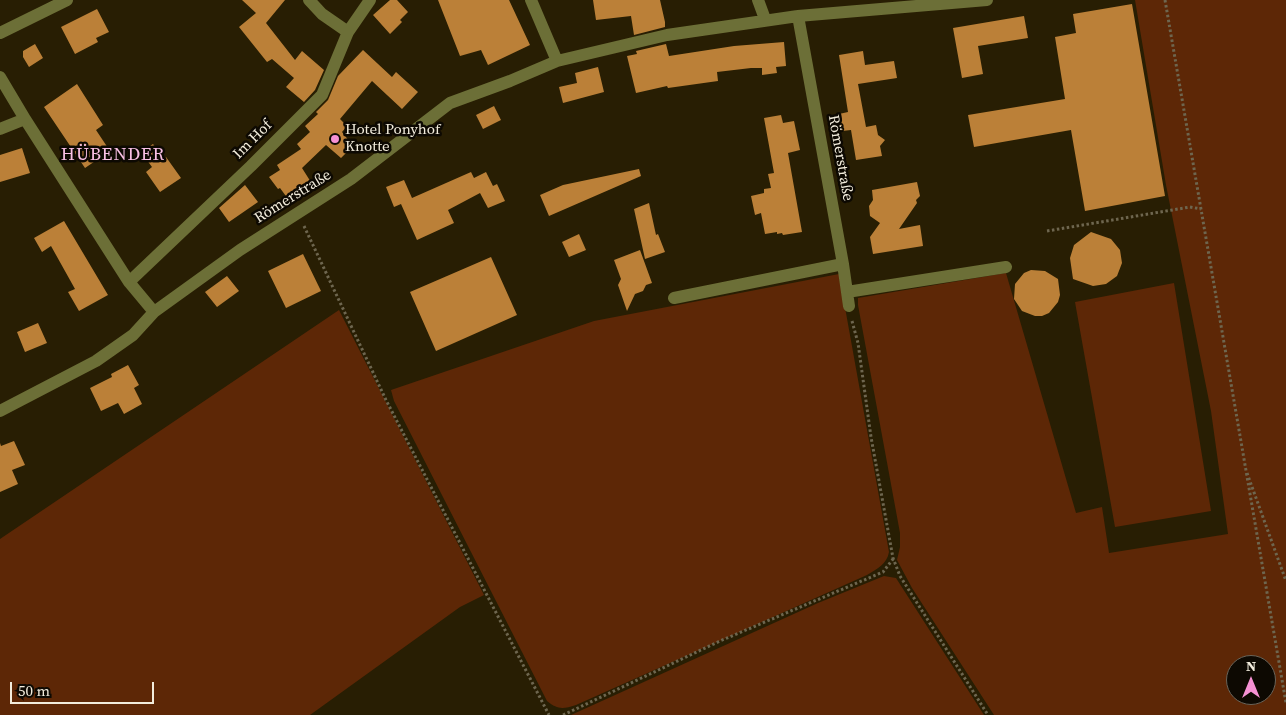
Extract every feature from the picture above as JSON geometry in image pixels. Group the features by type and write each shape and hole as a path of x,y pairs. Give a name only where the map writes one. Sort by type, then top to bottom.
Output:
{"street":[{"path":"0,33 67,0"},
{"path":"309,0 322,14 348,32"},
{"name":"Im Hof","path":"129,282 251,166 322,95 348,32 370,0"},
{"path":"531,0 557,61"},
{"path":"758,0 765,20"},
{"name":"Römerstraße","path":"0,410 96,361 132,335 154,312 240,250 351,179 450,103 557,61 667,35 798,16 987,0"},
{"name":"Römerstraße","path":"798,16 849,306"},
{"path":"0,77 129,282 154,312"},
{"path":"0,129 25,119"},
{"path":"674,298 843,264"},
{"path":"847,292 1006,266"}],"path":[{"path":"1165,0 1286,703"},
{"path":"1047,231 1190,207 1201,209"},
{"path":"298,212 386,400 549,715"},
{"path":"849,306 858,343 871,437 893,558 900,576 988,715"},
{"path":"1244,463 1286,581"},
{"path":"563,715 720,641 882,572 893,558"}],"shaded area":[{"path":"1135,0 1286,0 1286,715 994,715 912,588 897,560 900,547 900,533 858,298 1006,273 1076,513 1102,507 1109,553 1228,534 1211,411 1166,185"},
{"path":"839,274 889,552 886,560 881,566 867,575 576,705 561,708 554,706 547,701 394,401 391,390 594,321"},
{"path":"1174,283 1211,511 1115,527 1075,302"},
{"path":"339,310 484,595 460,607 310,715 0,715 0,539"},
{"path":"884,576 896,578 984,715 571,715 818,603"}],"building":[{"path":"242,0 285,0 266,23 295,60 302,51 324,70 315,90 304,102 286,87 294,78 272,59 267,62 239,27 256,13"},
{"path":"390,0 397,0 408,12 400,20 402,22 390,34 373,15"},
{"path":"438,0 509,0 530,45 488,65 481,50 460,56"},
{"path":"593,0 660,0 665,27 634,35 631,16 596,20"},
{"path":"1132,4 1165,196 1085,211 1071,130 974,147 968,115 1065,99 1055,37 1076,33 1073,14"},
{"path":"97,9 109,32 96,38 98,42 75,54 61,27"},
{"path":"1024,16 1028,38 978,46 983,74 962,78 953,28"},
{"path":"784,42 786,66 776,67 777,73 762,75 762,68 717,72 718,81 668,88 667,86 636,93 627,56 637,54 636,51 666,44 669,56 734,46"},
{"path":"35,44 43,58 29,67 23,57 23,51"},
{"path":"363,50 392,77 396,72 418,92 402,109 372,81 340,119 347,126 342,132 353,146 341,158 326,145 302,168 314,187 291,203 269,177 280,170 277,165 301,149 297,144 310,132 305,126 318,114 316,112 328,100 338,76"},
{"path":"863,51 865,65 894,61 897,78 858,84 866,127 876,125 878,135 885,140 880,146 882,156 856,160 851,130 842,131 839,114 848,112 839,55"},
{"path":"598,67 604,92 563,103 559,87 577,83 575,73"},
{"path":"77,84 103,125 96,130 110,151 85,168 44,107"},
{"path":"494,106 501,120 483,129 476,115"},
{"path":"781,115 783,123 794,121 800,150 788,153 802,232 783,235 782,233 777,234 777,232 765,234 761,213 755,215 751,196 764,193 764,189 771,188 768,174 774,173 764,118"},
{"path":"153,144 164,159 166,157 181,178 160,192 146,172 152,167 141,152"},
{"path":"22,148 30,173 0,182 0,155"},
{"path":"639,169 641,176 549,216 540,195 563,185"},
{"path":"471,172 474,178 486,172 493,186 497,184 505,201 488,208 480,193 448,210 454,223 417,240 401,204 394,207 386,187 404,180 412,198"},
{"path":"917,182 920,196 899,229 920,225 923,246 873,254 870,237 880,223 870,216 869,206 873,200 872,190"},
{"path":"245,185 258,202 229,222 219,208"},
{"path":"649,203 656,235 658,234 665,252 645,259 634,209"},
{"path":"64,221 108,295 79,311 68,292 75,289 51,246 42,252 34,238"},
{"path":"1091,232 1111,239 1120,250 1122,263 1117,276 1106,284 1093,286 1073,279 1070,258 1074,245"},
{"path":"579,234 586,250 569,257 562,242"},
{"path":"640,250 652,283 646,285 643,291 635,294 627,311 618,285 621,279 614,260"},
{"path":"303,254 321,291 286,308 268,271"},
{"path":"491,257 517,315 436,351 410,292"},
{"path":"1031,270 1045,271 1058,279 1060,295 1058,302 1049,313 1042,316 1035,316 1022,311 1014,299 1015,284 1024,273"},
{"path":"227,276 239,291 217,307 205,292"},
{"path":"38,323 47,343 25,352 17,332"},
{"path":"128,365 139,385 134,388 142,404 124,414 118,403 101,411 90,388 112,377 111,374"},
{"path":"14,441 25,465 12,470 18,484 0,492 0,443 1,446"}],"place":[{"name":"Hotel Ponyhof Knotte","path":"335,139"}],"district":[{"name":"HÜBENDER","path":"113,155"}]}
